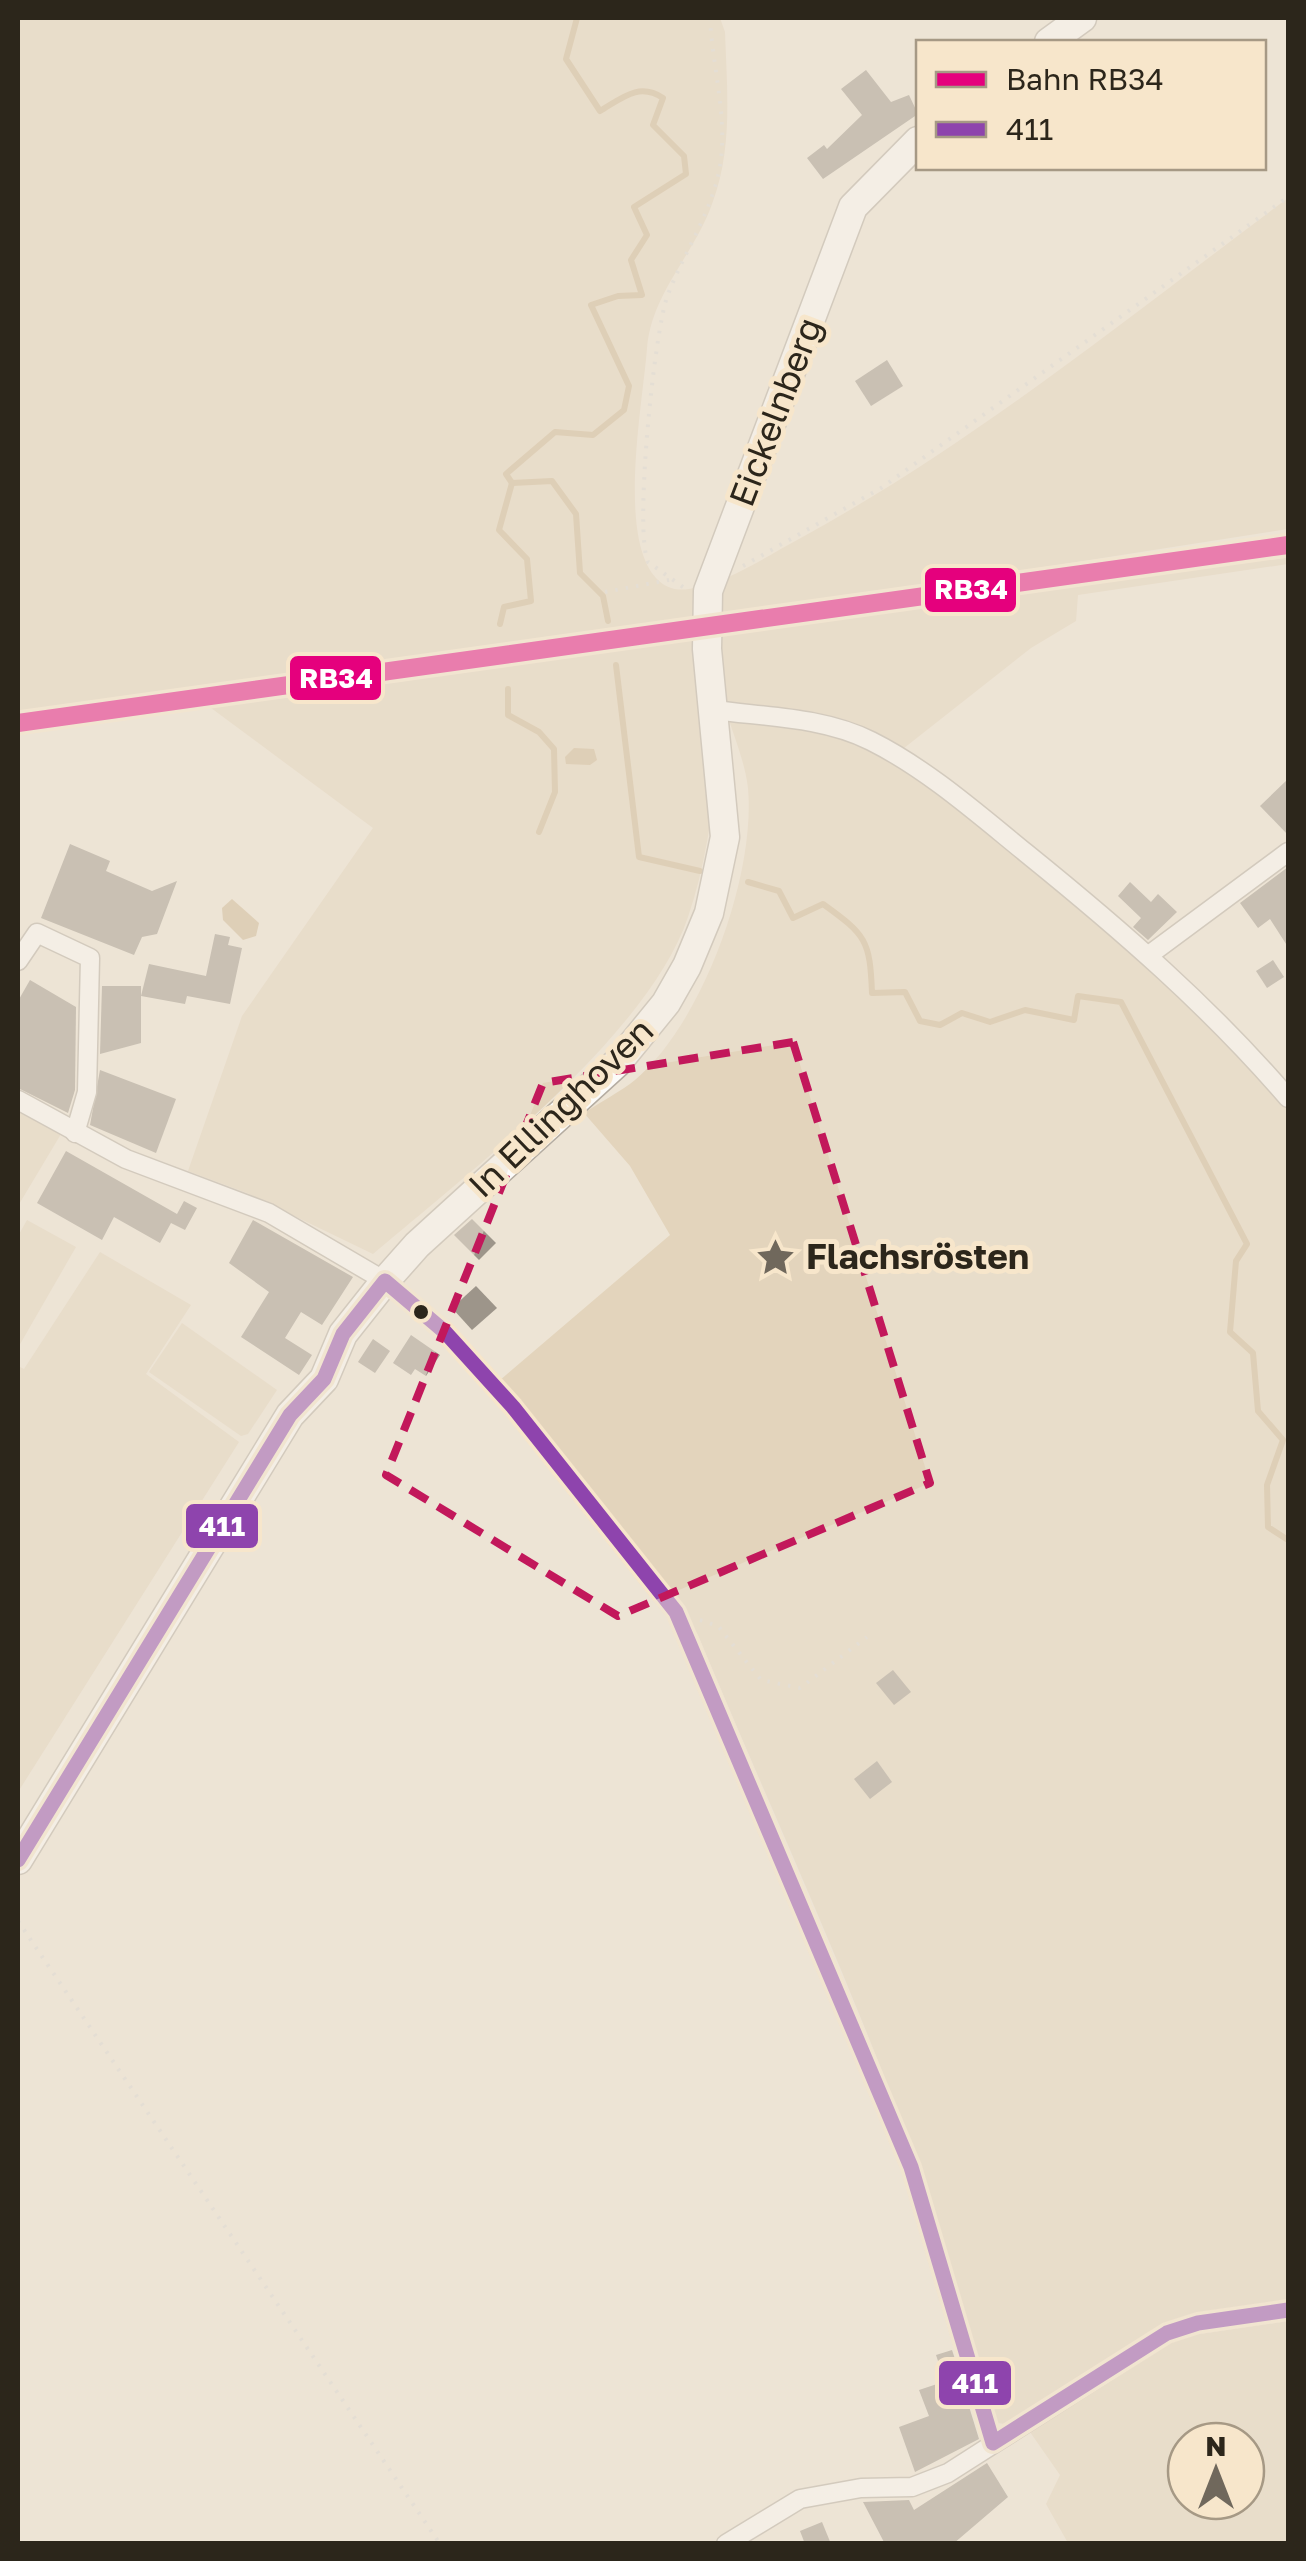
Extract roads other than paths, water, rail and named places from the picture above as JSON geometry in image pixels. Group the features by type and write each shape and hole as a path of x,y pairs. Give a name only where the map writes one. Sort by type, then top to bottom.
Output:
{"street":[{"path":"1052,40 1082,18"},
{"name":"Eickelnberg","path":"723,798 707,649 711,582 853,208 916,143"},
{"path":"714,710 824,724 870,741 988,822 1148,955 1243,1046 1288,1098"},
{"name":"In Ellinghoven","path":"18,1860 290,1415 324,1379 343,1334 430,1233 618,1062 666,1003 710,912 725,837 723,798"},
{"path":"1148,955 1288,852"},
{"path":"18,961 37,932 90,958 88,1092 75,1133"},
{"path":"18,1100 126,1159 269,1212 385,1281 445,1332 513,1407 676,1612 912,2168 992,2443"},
{"path":"726,2544 800,2499 861,2488 912,2487 948,2473 1167,2332 1198,2323 1288,2310"}],"waterway":[{"path":"577,18 566,59 600,111 638,92 663,98 653,125 684,156 686,174 634,207 647,235 631,260 642,295 618,296 591,305 629,386 624,410 593,435 555,432 506,474 512,483 552,481 576,514 580,573 603,596 608,621"},
{"path":"500,624 504,607 531,601 527,559 499,530 512,483"},
{"path":"616,665 639,857 700,871"},
{"path":"508,689 508,715 539,732 554,749 555,792 539,832"},
{"path":"748,882 779,891 793,918 823,904 849,924 867,950 872,993 905,992 920,1021 940,1025 962,1013 990,1022 1025,1010 1074,1020 1078,996 1121,1002 1247,1244 1236,1261 1230,1332 1253,1353 1258,1411 1283,1440 1267,1485 1268,1527 1288,1540"}],"rail line":[{"name":"RB34","path":"18,723 1288,545"}],"place":[{"name":"Flachsrösten","path":"776,1257"}]}
